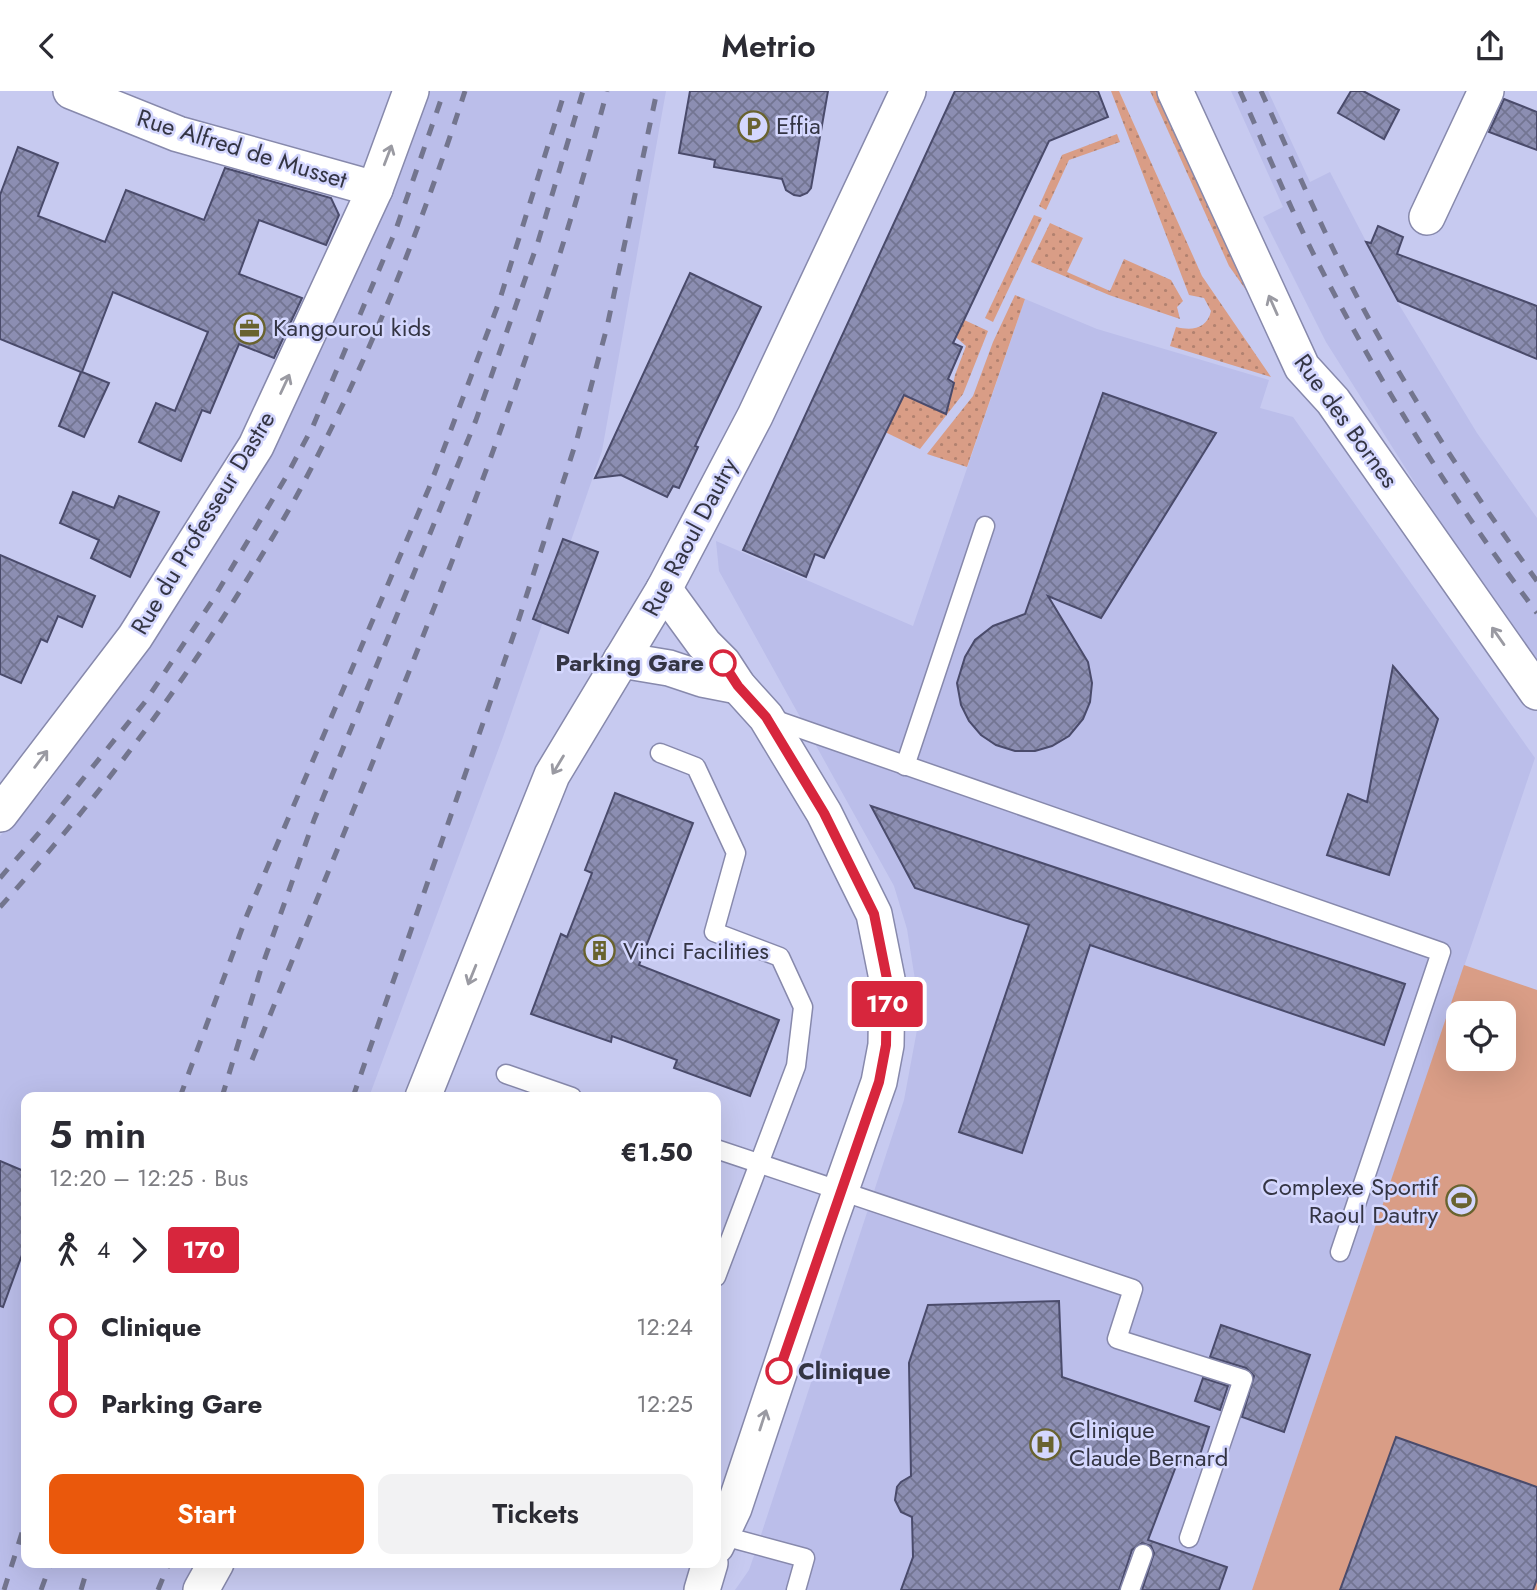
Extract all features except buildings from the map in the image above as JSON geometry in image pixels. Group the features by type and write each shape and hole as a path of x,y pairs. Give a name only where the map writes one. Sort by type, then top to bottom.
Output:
{"street":[{"name":"Rue Alfred de Musset","path":"71,91 178,134 375,189"},
{"name":"Rue du Professeur Dastre","path":"0,814 135,637 256,446 375,189 411,91"},
{"name":"Rue Raoul Dautry","path":"425,1092 552,775 664,589 761,404 908,91"},
{"name":"Rue des Bornes","path":"1175,91 1302,367 1333,401 1537,692"},
{"path":"1427,217 1486,91"},
{"path":"664,589 704,645 723,663 738,686 766,717 824,813 874,914 887,979 886,1045 879,1082 840,1192 731,1476 734,1508 721,1533"},
{"path":"621,660 669,668 702,679 738,686"},
{"path":"201,1590 213,1568"},
{"path":"702,1590 708,1568"}],"lane":[{"path":"905,766 985,526"},
{"path":"766,717 1441,952 1340,1252"},
{"path":"660,753 696,767 736,853 714,932 780,957 803,1007 796,1066 721,1264"},
{"path":"506,1074 558,1092"},
{"path":"721,1151 1133,1289 1117,1339 1243,1379 1189,1538"},
{"path":"721,1545 805,1558 796,1590"},
{"path":"1130,1590 1143,1554"}],"shaded area":[{"path":"429,91 666,91 602,451 503,737 371,1092 21,1092 21,1568 191,1568 182,1590 0,1590 0,836 46,787 242,485 425,105"},
{"path":"1111,91 1119,91 1202,276 1271,377 1170,346 1176,327 1198,327 1206,322 1211,311 1204,298 1189,295"},
{"path":"1150,91 1162,91 1270,324 1229,266"},
{"path":"1231,91 1268,91 1310,182 1330,172 1398,303 1477,433 1537,518 1537,661 1454,545 1326,342 1263,217 1283,207"},
{"path":"1117,134 1120,142 1069,160 1046,210 1039,206 1062,155"},
{"path":"1034,215 1042,218 993,322 985,318"},
{"path":"1050,223 1083,238 1067,272 1110,291 1124,259 1171,280 1183,301 1177,307 1180,319 1109,295 1031,262"},
{"path":"1015,295 1025,299 967,467 927,454 973,396 993,342"},
{"path":"1025,299 1097,329 1269,380 1260,408 1293,417 1535,758 1452,1001 1446,1001 1446,1020 1252,1590 735,1590 749,1570 758,1544 904,1100 917,1030 916,986 907,929 894,886 719,571 716,541 913,626"},
{"path":"945,311 988,331 963,394 920,449 885,432 904,395 947,413 955,375 966,346 942,325"},
{"name":"Complexe Sportif Raoul Dautry","path":"1464,965 1537,990 1537,1590 1252,1590 1446,1018 1446,1071 1516,1071 1516,1001 1452,1001"}],"railway":[{"path":"0,878 145,702 212,601 286,477 313,426 395,232 444,91"},
{"path":"0,907 69,828 164,704 223,618 292,505 373,339 413,241 465,91"},
{"path":"182,1092 247,915 429,488 499,302 565,91"},
{"path":"224,1092 260,972 314,820 476,420 538,242 583,91"},
{"path":"252,1060 397,701 490,460 572,215 607,91"},
{"path":"355,1092 516,628 577,439 607,327 657,91"},
{"path":"1240,91 1302,231 1362,345 1445,482 1537,613"},
{"path":"1261,91 1310,200 1382,343 1445,447 1537,581"},
{"path":"4,1590 21,1536"},
{"path":"41,1590 49,1568"},
{"path":"81,1590 88,1568"},
{"path":"158,1590 167,1568"}],"bus line":[{"name":"170","path":"723,663 738,686 766,717 824,813 874,914 887,979 886,1045 879,1082 779,1371"}],"place":[{"name":"Effia","path":"753,126"},
{"name":"Kangourou kids","path":"250,328"},
{"name":"Parking Gare","path":"723,663"},
{"name":"Vinci Facilities","path":"600,951"},
{"name":"Complexe Sportif Raoul Dautry","path":"1461,1201"},
{"name":"Clinique","path":"779,1371"},
{"name":"Clinique Claude Bernard","path":"1046,1444"}]}
